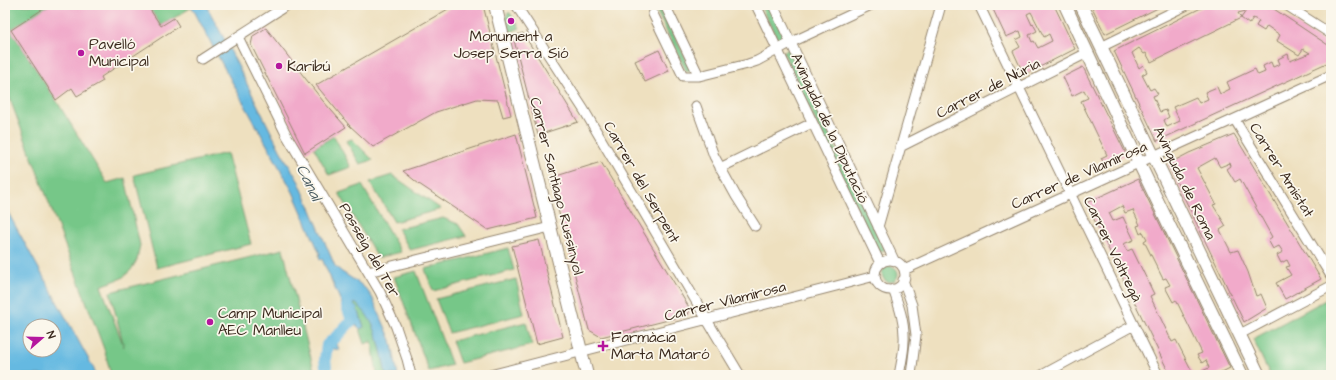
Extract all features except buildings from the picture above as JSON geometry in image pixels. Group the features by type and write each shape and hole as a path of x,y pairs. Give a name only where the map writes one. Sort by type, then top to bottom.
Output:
{"street":[{"path":"203,59 287,5"},
{"name":"Carrer Santiago Russinyol","path":"495,5 587,375"},
{"name":"Carrer del Serpent","path":"516,5 584,110 740,375"},
{"path":"665,5 699,76"},
{"name":"Avinguda de la Diputació","path":"756,5 880,263"},
{"name":"Avinguda de la Diputació","path":"773,5 894,260"},
{"path":"653,14 683,76 699,76 748,64 871,5"},
{"path":"878,227 940,5"},
{"name":"Carrer Voltregà","path":"979,5 1158,375"},
{"path":"1064,5 1240,374"},
{"name":"Avinguda de Roma","path":"1081,5 1259,375"},
{"path":"1102,47 1187,5"},
{"path":"1286,5 1331,34"},
{"name":"Passeig del Ter","path":"238,37 287,136 380,292 396,327 411,375"},
{"name":"Carrer de Núria","path":"900,147 1087,53"},
{"name":"Carrer de Vilamirosa","path":"904,270 1331,75"},
{"path":"696,106 714,156 736,196 755,226"},
{"name":"Carrer Amistat","path":"1235,120 1331,276"},
{"path":"720,168 812,123"},
{"path":"368,272 550,227"},
{"path":"903,280 893,289 883,288 876,281 875,276 877,267 880,263 894,260 902,266 904,270 903,280 912,305 916,335 911,375"},
{"name":"Carrer Vilamirosa","path":"490,375 875,276"},
{"path":"1240,334 1331,286"},
{"path":"893,289 903,321 904,341 899,375"},
{"path":"1042,375 1134,325"}],"green space":[{"path":"5,5 49,5 11,30 107,183 125,178 140,245 137,260 131,270 122,278 101,286 124,347 110,292 283,249 314,370 316,369 317,375 111,375 104,349 5,86"},
{"path":"147,5 191,5 192,7 161,26"},
{"path":"760,5 769,5 786,41 780,45"},
{"path":"660,6 692,71 686,71 656,10"},
{"path":"508,13 510,13 520,28 510,32 506,17"},
{"path":"788,49 885,250 878,253 783,52"},
{"path":"334,136 351,167 329,175 314,148"},
{"path":"352,139 373,160 360,164 346,141"},
{"path":"227,153 251,244 157,268 134,175"},
{"path":"392,175 441,209 394,222 370,182"},
{"path":"362,185 401,252 378,258 339,193"},
{"path":"443,218 458,224 466,236 410,250 398,229"},
{"path":"508,248 514,270 433,291 425,269"},
{"path":"890,266 896,268 898,274 896,280 890,282 884,280 882,274 884,268"},
{"path":"416,271 452,365 429,371 394,277"},
{"path":"516,279 524,314 449,333 436,299"},
{"path":"1331,297 1331,375 1270,375 1253,339"},
{"path":"355,303 365,311 373,325 379,342 386,375 377,375 372,341 365,344 360,329 364,327 359,312 354,304"},
{"path":"526,322 532,345 460,363 452,341"}],"water":[{"path":"191,5 206,5 280,150 299,182 335,266 359,283 372,297 391,340 398,375 386,375 377,336 368,317 362,310 355,303 354,304 358,308 357,311 359,312 364,327 360,329 344,313 345,311 322,259 320,260 320,254 293,192"},
{"path":"5,207 94,369 95,375 5,375"},
{"path":"335,338 339,350 329,348 328,371 330,370 331,375 324,375 322,353 324,344 326,339"}],"waterway":[{"name":"Canal","path":"327,375 325,359 327,345 352,320 347,306"}],"place":[{"name":"Monument a Josep Serra Sió","path":"511,21"},
{"name":"Pavelló Municipal","path":"81,53"},
{"name":"Karibú","path":"279,66"},
{"name":"Camp Municipal AEC Manlleu","path":"210,322"},
{"name":"Farmàcia Marta Mataró","path":"603,346"}]}
